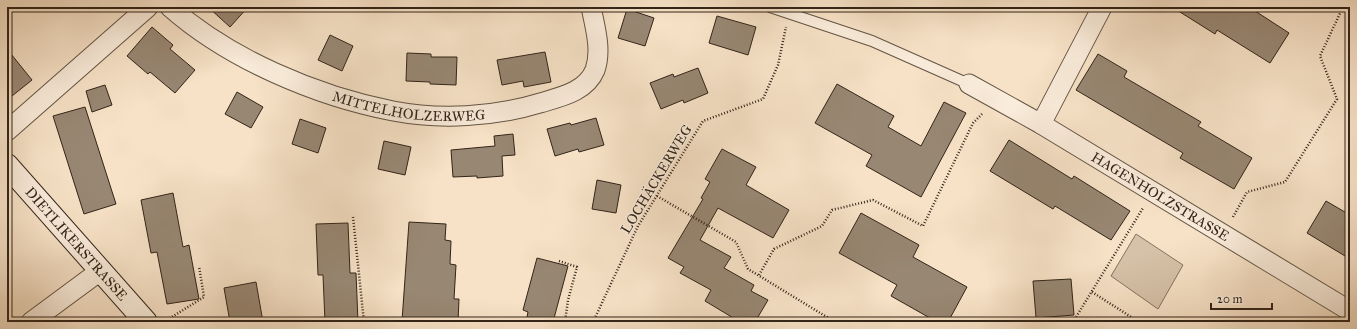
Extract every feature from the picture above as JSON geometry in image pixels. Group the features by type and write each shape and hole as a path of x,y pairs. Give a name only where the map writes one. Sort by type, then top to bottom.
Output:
{"street":[{"path":"7,131 148,7"},
{"name":"MITTELHOLZERWEG","path":"170,7 183,19 234,53 323,92 393,111 445,116 486,114 533,106 562,97 578,89 594,71 598,58 591,7"},
{"path":"1041,124 1102,7"},
{"name":"HAGENHOLZSTRASSE","path":"969,84 1041,124 1154,191 1350,311"},
{"name":"DIETLIKERSTRASSE","path":"7,165 146,322"},
{"path":"31,322 100,271"}],"lane":[{"path":"770,7 872,41 969,84"}],"path":[{"path":"1223,233 1247,192 1285,182 1337,99 1320,56 1343,7"},
{"name":"LOCHÄCKERWEG","path":"593,322 638,226 703,121 763,99 778,65 789,14"},
{"path":"759,275 774,249 822,226 832,210 872,200 923,226 973,123 997,99"},
{"path":"1073,322 1154,191"},
{"path":"657,196 736,242 748,269 835,322"},
{"path":"353,217 364,322"},
{"path":"559,261 577,266 568,300 565,322"},
{"path":"163,322 204,297 199,266"},
{"path":"1092,292 1139,322"}],"shaded area":[{"path":"1136,234 1183,265 1158,309 1111,276"}],"building":[{"path":"208,7 248,7 230,27"},
{"path":"1172,7 1249,7 1289,33 1270,63 1217,30 1215,34"},
{"path":"627,9 654,18 645,46 618,38"},
{"path":"717,16 756,27 748,55 709,43"},
{"path":"152,27 173,45 170,49 195,70 175,93 150,72 148,74 127,56"},
{"path":"330,35 353,46 342,71 318,60"},
{"path":"7,49 32,80 7,100"},
{"path":"545,52 551,82 524,87 523,81 502,85 497,60"},
{"path":"407,53 431,54 431,57 457,57 456,85 406,81"},
{"path":"1098,54 1127,71 1124,77 1201,122 1198,126 1252,158 1234,189 1180,158 1183,153 1076,90"},
{"path":"698,68 708,93 684,103 683,100 661,109 650,83 673,74 674,77"},
{"path":"837,84 894,116 888,127 921,146 944,102 966,113 921,197 866,166 872,155 815,123"},
{"path":"105,85 112,105 92,112 86,91"},
{"path":"237,92 263,107 251,128 225,114"},
{"path":"85,107 116,204 84,214 53,116"},
{"path":"596,118 604,145 579,152 578,149 555,156 547,129 570,123 571,125"},
{"path":"300,119 326,128 318,153 292,144"},
{"path":"513,134 515,155 502,156 503,176 477,178 477,176 453,177 451,150 495,146 494,136"},
{"path":"1009,140 1072,179 1074,176 1130,211 1111,240 1055,206 1053,209 990,171"},
{"path":"384,141 411,147 405,175 378,169"},
{"path":"722,149 756,167 746,185 789,210 773,238 718,208 700,240 731,257 724,268 754,285 751,291 768,300 755,322 740,322 705,301 711,290 680,273 684,267 668,258 703,199 701,198 710,182 705,179"},
{"path":"597,180 621,185 616,213 592,209"},
{"path":"173,193 183,247 189,245 199,299 167,304 157,252 151,253 141,200"},
{"path":"1326,201 1350,215 1350,259 1307,233"},
{"path":"861,213 919,245 913,257 967,287 948,322 937,322 891,296 897,285 839,253"},
{"path":"409,222 446,224 445,240 451,241 450,264 456,265 454,299 459,299 458,322 402,321"},
{"path":"348,223 350,273 356,273 358,322 325,322 323,275 318,275 316,224"},
{"path":"537,258 568,266 553,322 526,322 528,312 523,310"},
{"path":"1071,279 1074,315 1036,318 1033,281"},
{"path":"256,282 263,322 230,322 224,288"}]}
